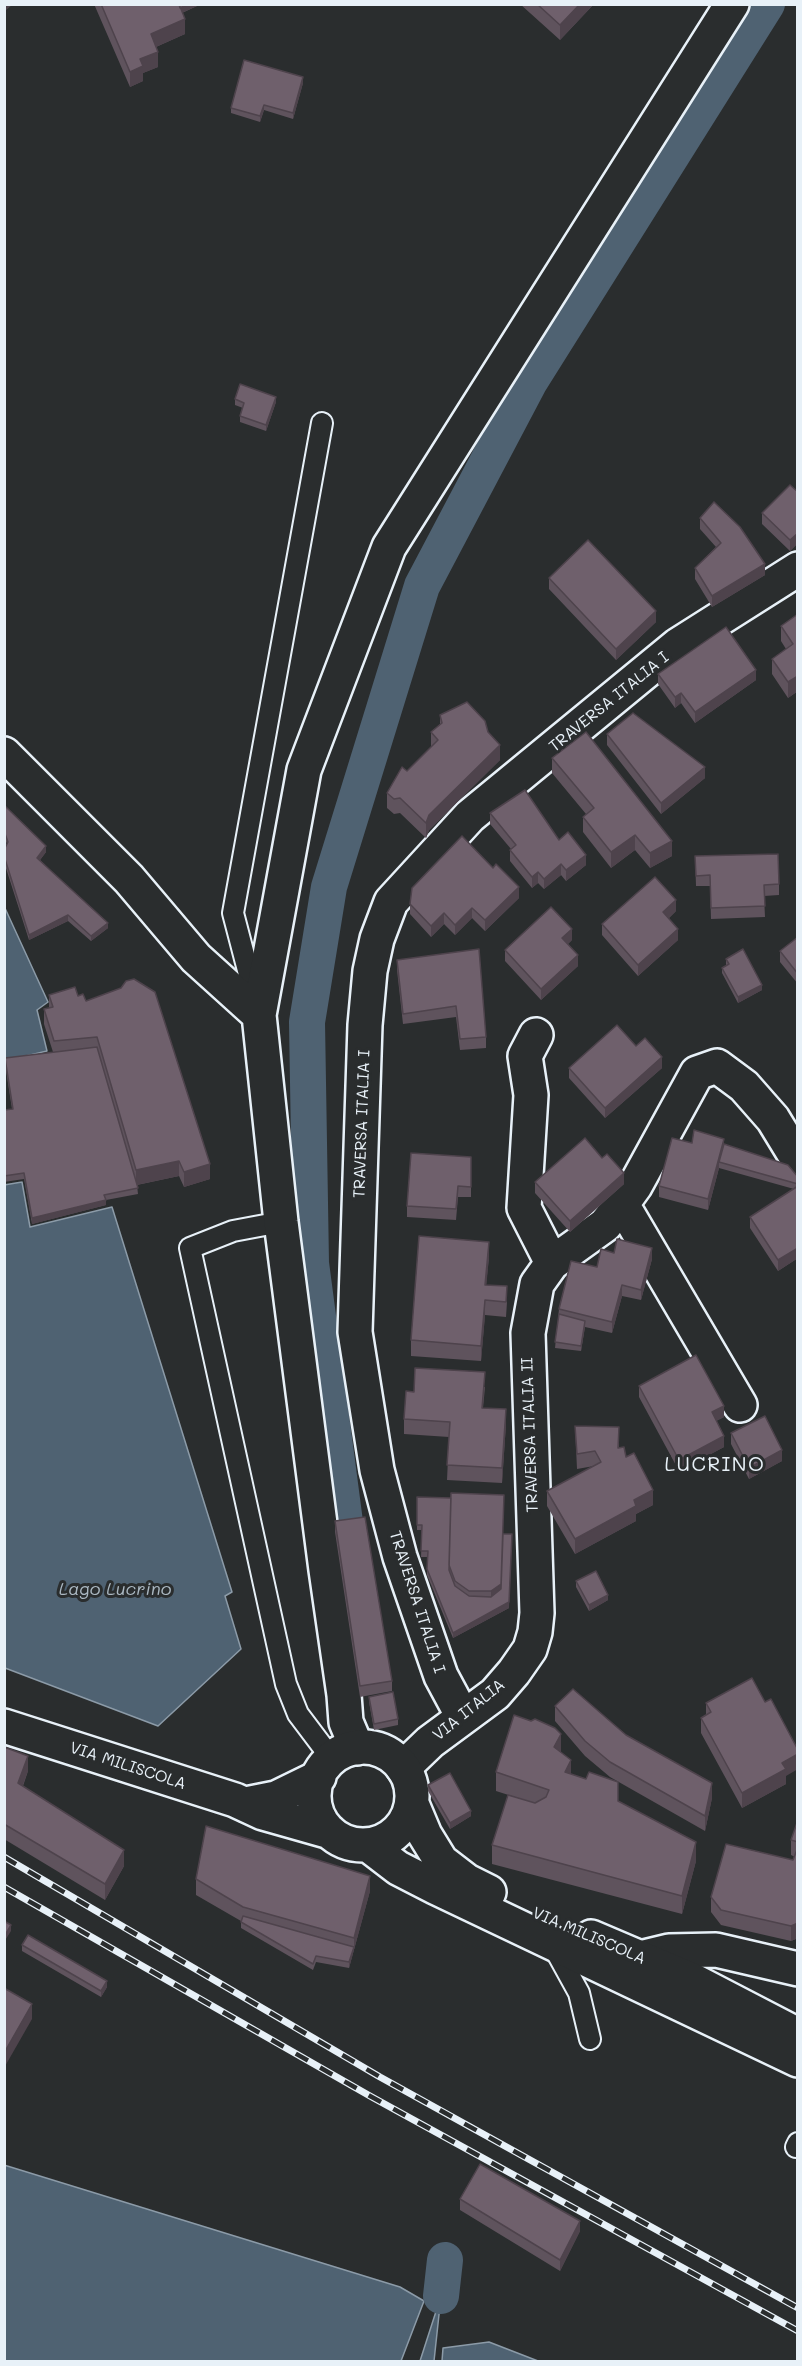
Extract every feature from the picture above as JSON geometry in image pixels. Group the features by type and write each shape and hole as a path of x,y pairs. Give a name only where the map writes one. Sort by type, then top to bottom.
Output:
{"street":[{"path":"411,1804 404,1824 397,1832 368,1845 354,1844 330,1832 317,1812 315,1789 336,1761 346,1722 281,1222 259,1015 304,770 389,547 732,4"},
{"name":"TRAVERSA ITALIA I","path":"463,1717 441,1676 400,1557 377,1470 355,1332 365,1025 370,971 378,939 391,902 470,816 678,645 798,569"},
{"path":"4,754 129,879 196,958 259,1015"},
{"path":"536,1035 525,1056 531,1095 524,1208 552,1263"},
{"name":"TRAVERSA ITALIA II","path":"537,1613 528,1333 537,1284 552,1263 605,1225 622,1204 635,1186 697,1073 717,1066 744,1086 773,1119 798,1160"},
{"path":"622,1204 740,1405"},
{"name":"VIA ITALIA","path":"403,1768 430,1742 495,1694 530,1648 537,1613"},
{"name":"VIA MILISCOLA","path":"4,1726 246,1804 263,1813 330,1832"},
{"path":"246,1804 276,1797 336,1761 370,1748 383,1752 403,1768"},
{"name":"VIA MILISCOLA","path":"403,1768 409,1779 411,1804 425,1835 441,1861 467,1881 692,1980 798,2036"},
{"path":"368,1845 398,1868 798,2060"},
{"path":"640,1958 669,1952 716,1950 798,1969"}],"lane":[{"path":"259,1015 233,913 322,423"},
{"path":"281,1222 233,1231 190,1248 286,1684 298,1714 336,1761"},
{"path":"551,1941 579,1994 590,2039"}],"water":[{"path":"4,906 48,1002 37,1010 47,1051 5,1061"},
{"name":"Lago Lucrino","path":"22,1182 30,1227 112,1207 232,1592 225,1596 241,1649 158,1726 5,1668 4,1185"},
{"path":"4,2165 400,2287 424,2301 401,2361 5,2361"},
{"path":"441,2296 434,2361 420,2361"},
{"path":"489,2342 538,2361 442,2361 443,2348"}],"building":[{"path":"101,4 179,4 185,19 151,34 158,52 140,59 143,66 130,72"},
{"path":"537,4 580,4 560,25"},
{"path":"244,60 303,77 293,113 264,105 260,116 231,108"},
{"path":"240,384 276,397 266,425 240,416 244,403 235,399"},
{"path":"790,485 798,492 798,533 790,540 762,513"},
{"path":"714,502 740,527 765,564 712,596 695,568 721,543 700,518"},
{"path":"588,540 656,611 616,649 549,578"},
{"path":"798,614 798,676 788,682 772,659 793,644 781,626"},
{"path":"726,627 756,670 695,712 681,693 675,697 658,674"},
{"path":"467,702 485,721 488,732 500,745 429,815 426,823 400,798 394,799 387,793 402,767 407,771 438,740 431,732 442,723 440,715"},
{"path":"633,713 705,767 661,803 607,734"},
{"path":"586,732 672,841 650,853 635,835 611,852 583,817 594,808 552,758"},
{"path":"525,790 559,840 568,832 586,855 566,870 561,864 544,879 538,872 532,877 510,850 516,845 490,813"},
{"path":"4,805 46,846 37,858 108,923 91,936 68,915 29,935 4,856 8,842 4,831"},
{"path":"462,836 493,868 496,864 519,887 485,920 472,908 455,925 444,913 431,926 410,904 412,888"},
{"path":"778,854 779,884 764,885 765,906 711,908 710,875 696,876 695,856"},
{"path":"655,877 676,900 663,912 678,929 638,965 602,924"},
{"path":"551,907 572,929 562,938 578,955 541,989 505,950"},
{"path":"798,937 798,974 780,951"},
{"path":"479,949 486,1037 460,1039 456,1006 403,1014 397,960"},
{"path":"743,949 762,985 738,997 722,968 729,964 726,959"},
{"path":"134,979 155,992 210,1164 184,1172 179,1161 136,1170 97,1037 54,1041 44,1009 53,1007 49,995 75,987 78,996 83,994 86,1001 121,988 126,981"},
{"path":"617,1025 636,1046 645,1038 662,1057 605,1108 569,1068"},
{"path":"97,1047 138,1188 104,1195 106,1200 32,1218 24,1173 4,1176 4,1110 13,1109 5,1058"},
{"path":"694,1130 724,1139 708,1199 659,1186 672,1138 692,1143"},
{"path":"585,1138 602,1158 607,1154 624,1173 570,1221 535,1182"},
{"path":"724,1144 788,1165 798,1177 798,1184 719,1162"},
{"path":"411,1153 471,1157 471,1187 458,1186 456,1209 407,1206"},
{"path":"798,1186 798,1248 778,1260 750,1217"},
{"path":"419,1236 489,1242 485,1285 507,1286 506,1302 485,1300 481,1346 411,1340"},
{"path":"617,1239 652,1248 641,1290 622,1285 612,1322 559,1309 571,1261 597,1267 601,1249 614,1253"},
{"path":"559,1314 585,1321 581,1346 555,1342"},
{"path":"696,1355 724,1406 712,1412 724,1436 679,1460 639,1386"},
{"path":"415,1368 485,1372 482,1408 506,1409 502,1468 447,1465 450,1422 404,1419 406,1391 414,1392"},
{"path":"765,1416 782,1450 749,1468 731,1433"},
{"path":"575,1426 619,1427 618,1448 624,1447 626,1457 634,1453 653,1490 634,1500 636,1506 575,1539 547,1491 601,1462 595,1451 577,1454"},
{"path":"451,1493 504,1495 501,1584 491,1591 469,1591 455,1581 449,1565"},
{"path":"417,1497 451,1498 449,1570 455,1586 469,1596 491,1597 501,1589 503,1534 512,1534 509,1602 453,1633 427,1569 428,1551 421,1551 422,1525 417,1525"},
{"path":"365,1517 392,1681 360,1686 335,1521"},
{"path":"596,1571 608,1595 589,1605 576,1581"},
{"path":"752,1678 765,1702 771,1699 798,1754 782,1763 786,1769 742,1793 701,1718 711,1712 706,1703"},
{"path":"573,1689 626,1735 712,1783 705,1816 610,1762 585,1741 555,1706"},
{"path":"393,1692 398,1719 374,1724 369,1697"},
{"path":"514,1715 531,1721 535,1719 555,1728 561,1734 554,1747 571,1760 565,1772 586,1779 589,1772 618,1782 618,1801 696,1842 682,1896 492,1845 508,1795 535,1803 546,1797 549,1790 496,1772"},
{"path":"4,1747 28,1756 18,1783 124,1850 105,1884 4,1824"},
{"path":"450,1773 471,1811 450,1823 428,1785"},
{"path":"798,1820 798,1842 791,1840"},
{"path":"206,1826 370,1876 354,1938 243,1907 196,1879"},
{"path":"726,1844 793,1860 798,1847 798,1923 791,1926 721,1910 711,1897"},
{"path":"243,1916 354,1947 349,1962 316,1956 313,1964 241,1922"},
{"path":"4,1921 11,1925 4,1937"},
{"path":"28,1935 107,1981 101,1991 22,1945"},
{"path":"4,1988 32,2004 4,2053"},
{"path":"480,2164 580,2221 560,2260 460,2199"}],"waterway":[{"path":"351,1568 311,1263 307,1022 329,887 422,586 529,383 767,4"},
{"path":"441,2296 445,2260"}],"railway":[{"path":"4,1857 380,2077 798,2308"},
{"path":"4,1887 370,2096 798,2331"}],"district":[{"name":"LUCRINO","path":"715,1465"}]}
